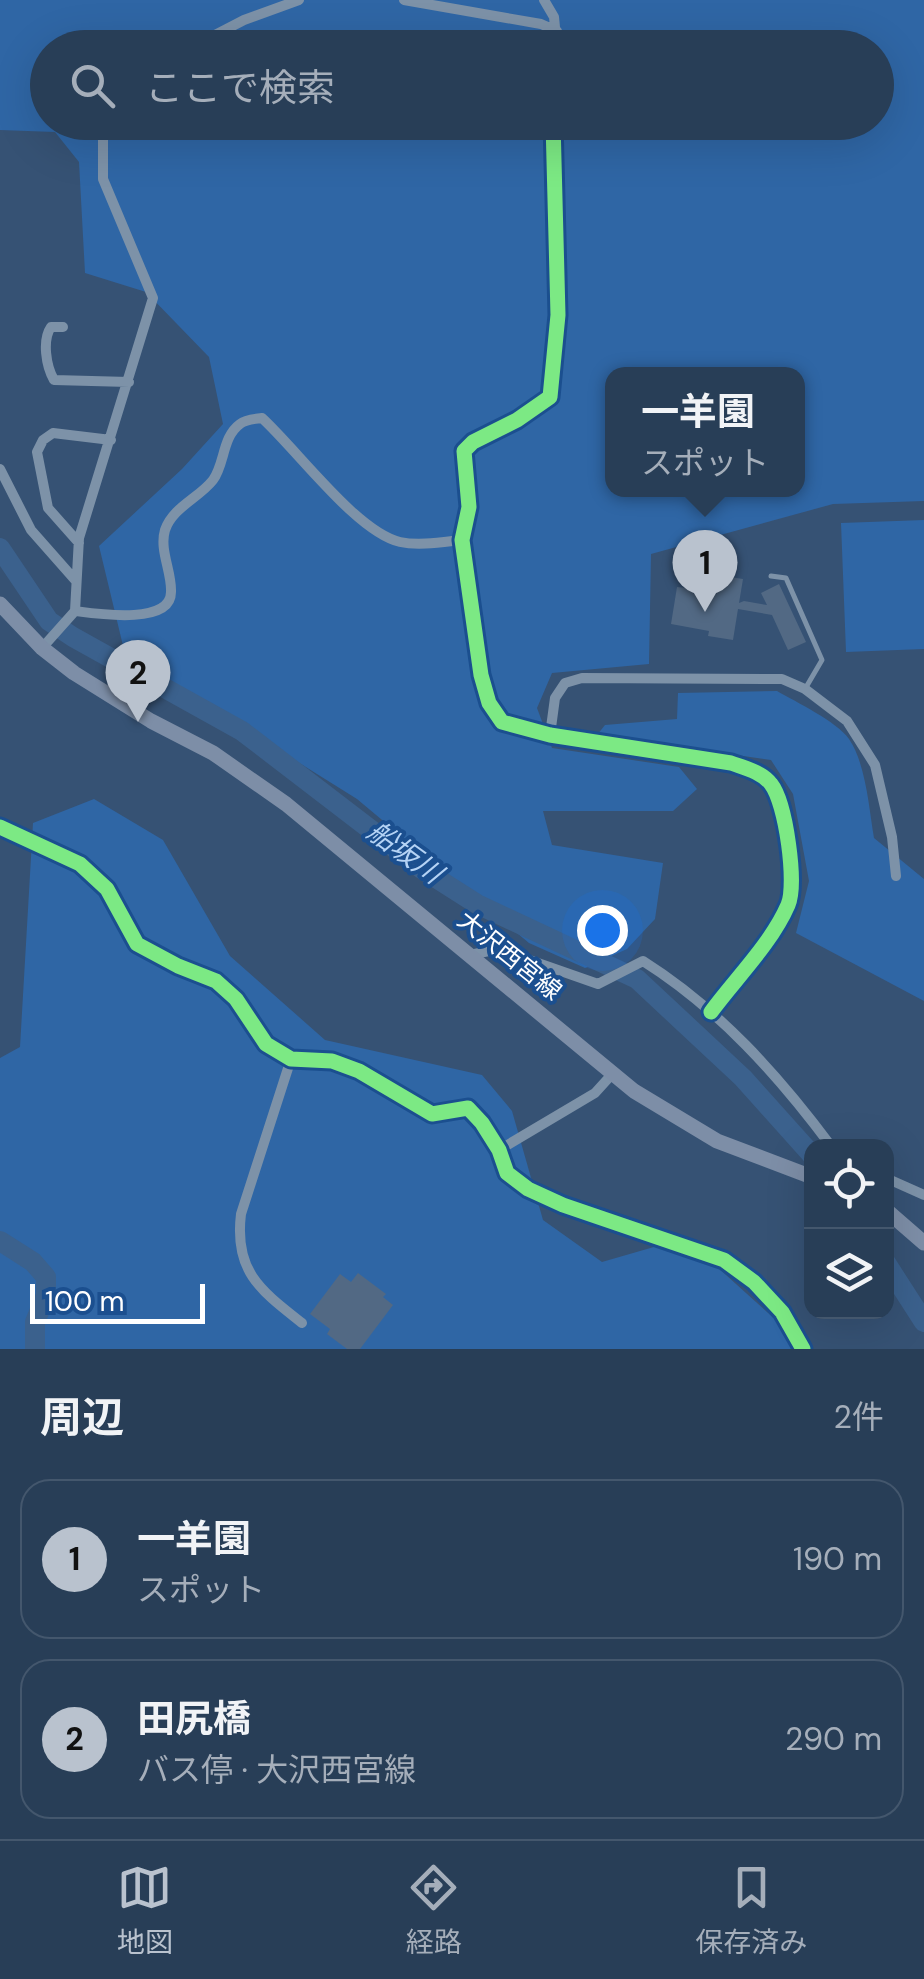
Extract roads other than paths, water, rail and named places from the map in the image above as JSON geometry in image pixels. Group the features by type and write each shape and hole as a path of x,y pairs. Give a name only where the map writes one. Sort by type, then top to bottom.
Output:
{"main road":[{"name":"大沢西宮線","path":"0,604 74,673 151,721 213,753 286,804 634,1091 717,1141 804,1174"},
{"path":"894,1217 924,1244"}],"street":[{"path":"225,30 299,0"},
{"path":"404,0 541,24 555,30"},
{"path":"544,0 557,30"},
{"path":"45,645 73,613 79,543 153,298 103,179 103,140"},
{"path":"553,140 558,315 550,397 464,450 469,506 462,540 481,674 489,703 502,722 550,734 730,764 752,770 770,783 782,806 790,900 711,1012"},
{"path":"63,327 51,327 45,336 54,380 129,382"},
{"path":"73,613 102,615 166,608 172,595 164,540 166,528 174,514 215,478 228,439 239,424 252,419 262,418 362,524 383,537 404,543 462,540"},
{"path":"79,543 48,508 37,452 43,440 53,433 111,440"},
{"path":"0,468 31,530 76,581"},
{"path":"550,734 556,698 565,683 582,678 782,679 805,689 847,721 875,765 892,837 896,876"},
{"path":"0,827 80,864 106,889 137,944 216,981 236,998 266,1044 291,1059 332,1061 359,1071 432,1114 468,1108 499,1150 507,1172 528,1189 734,1266 782,1312 803,1349"},
{"path":"470,955 498,948 598,984 642,961 711,1012 758,1055 826,1139"},
{"path":"291,1059 241,1214 238,1238 245,1265 262,1292 302,1323"},
{"path":"499,1150 596,1092 614,1072"},
{"path":"894,1182 924,1195"}],"lane":[{"path":"771,576 786,578 822,660 805,689"}],"waterway":[{"name":"船坂川","path":"0,548 49,621 242,731 422,869 477,904 637,979 743,1078 804,1146"},
{"path":"0,1241 33,1262 46,1277 46,1295 35,1322 35,1349"},
{"name":"船坂川","path":"894,1275 924,1322"}],"place":[{"name":"一羊園","path":"705,612"},
{"name":"田尻橋","path":"138,722"}]}
